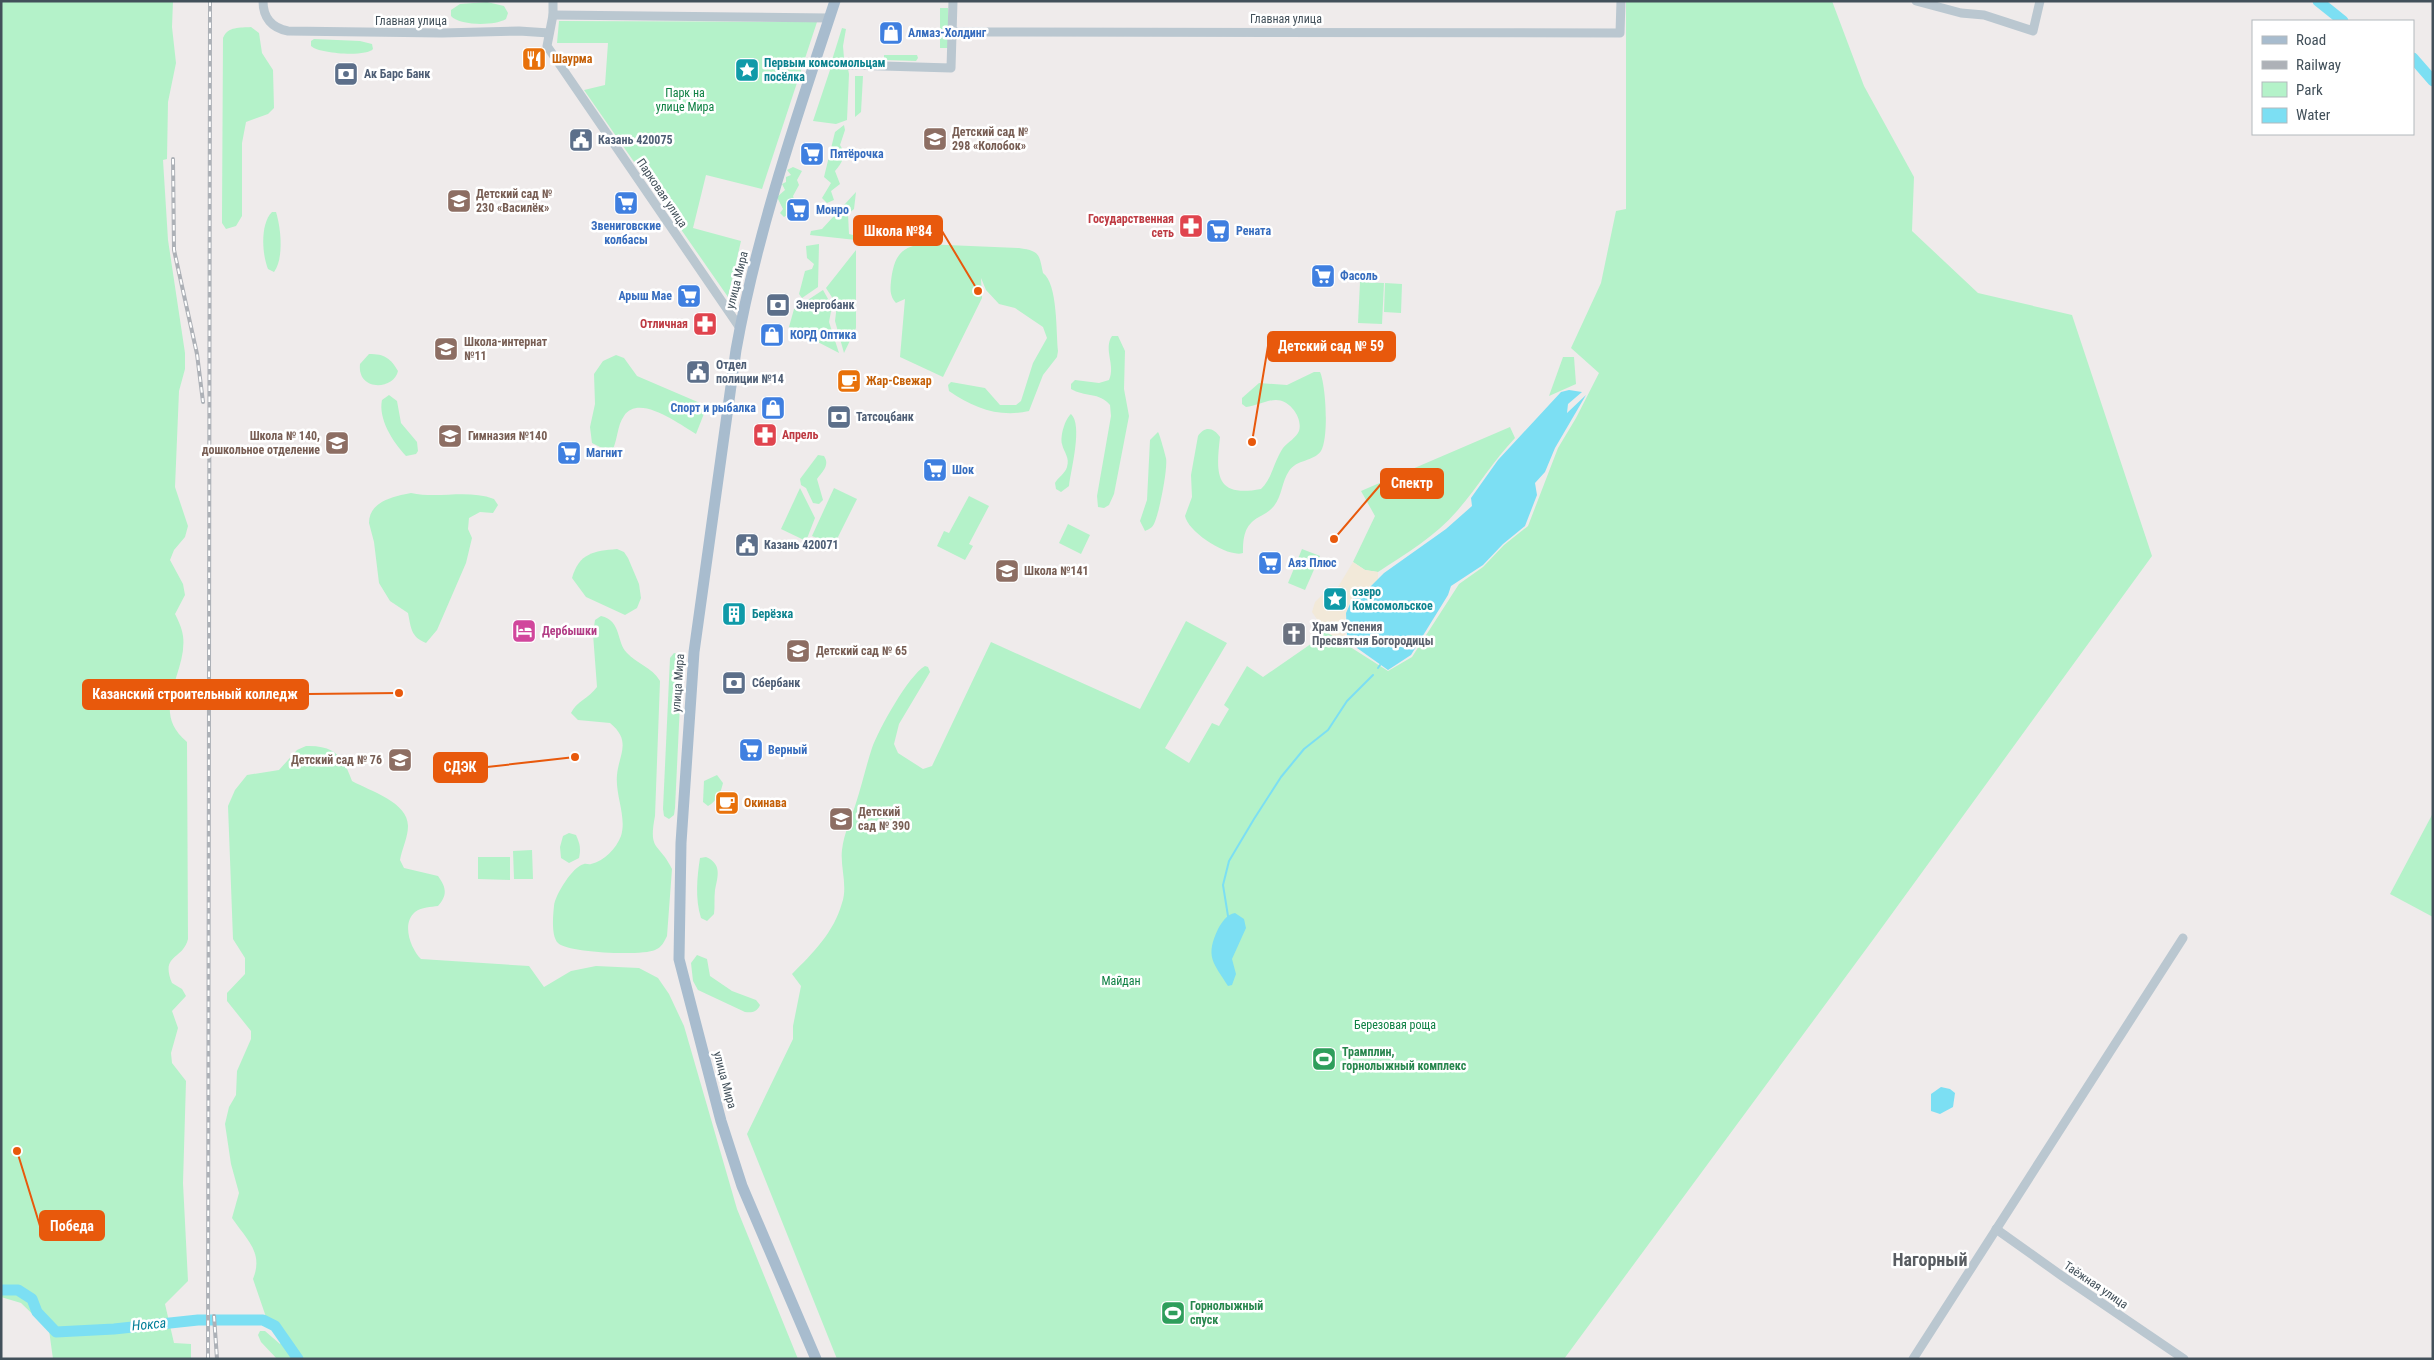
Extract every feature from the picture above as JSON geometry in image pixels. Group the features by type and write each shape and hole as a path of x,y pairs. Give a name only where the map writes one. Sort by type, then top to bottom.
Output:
{"main road":[{"name":"улица Мира","path":"816,1359 742,1186 722,1121 679,959 681,843 694,652 740,328 773,196 835,1"}],"street":[{"name":"Главная улица","path":"263,1 266,17 273,26 288,31 442,33 519,31 550,33"},
{"path":"550,33 553,1"},
{"path":"816,64 951,68 953,1"},
{"name":"Главная улица","path":"952,32 1620,33 1621,1"},
{"path":"1916,1 1961,13 1984,15 2033,31 2040,1"},
{"path":"553,15 829,18"},
{"name":"Парковая улица","path":"550,33 547,46 740,328"},
{"path":"1913,1359 2183,938"},
{"name":"Таёжная улица","path":"1996,1229 2184,1359"}],"green space":[{"path":"1,1 173,1 172,27 176,63 168,102 167,159 163,160 168,240 185,353 185,369 179,391 175,487 188,526 185,537 174,550 170,560 183,584 185,595 175,614 183,636 183,650 170,704 171,717 176,730 187,742 188,939 182,951 170,962 169,974 172,983 182,989 186,996 172,1011 178,1028 171,1053 172,1063 186,1081 183,1183 188,1281 165,1304 174,1343 191,1344 191,1359 53,1359 49,1330 21,1303 1,1297"},
{"name":"Березовая роща","path":"1626,1 1832,1 1864,86 1914,177 1912,231 1978,293 2072,315 2152,556 1875,937 1564,1359 837,1359 747,1134 793,1039 793,1026 801,986 792,974 828,933 844,897 842,850 844,838 872,748 895,704 918,672 925,666 928,667 930,672 899,724 894,744 898,753 923,769 932,766 991,642 1140,709 1186,621 1227,643 1165,748 1189,763 1212,723 1219,726 1229,709 1224,705 1247,666 1263,677 1318,639 1322,629 1388,671 1412,657 1459,584 1483,567 1504,545 1528,526 1558,448 1599,373 1571,348 1601,283 1616,211 1626,209"},
{"path":"487,2 504,6 508,13 506,19 494,23 478,24 462,22 451,16 451,10 460,4"},
{"path":"940,8 948,8 948,48 940,48"},
{"name":"Парк на улице Мира","path":"559,21 817,22 762,189 706,175 693,228 741,241 728,297 584,90 605,85 608,43 557,43"},
{"path":"251,27 259,33 262,53 273,70 274,108 268,114 246,122 242,143 242,216 236,226 226,229 222,223 223,38 228,31"},
{"path":"842,28 846,29 843,46 844,58 832,60"},
{"path":"314,39 360,41 372,44 373,49 353,54 333,53 311,46 311,41"},
{"path":"884,55 917,55 918,58 916,61 884,60"},
{"path":"831,67 848,69 849,74 847,120 836,124 813,121"},
{"path":"855,76 863,76 861,112 855,117"},
{"path":"844,125 845,130 840,145 843,159 835,171 840,184 831,191 834,200 827,203 822,198 831,183 824,177 835,132"},
{"path":"793,167 802,171 797,180 799,185 793,196 795,202 791,212 784,217 780,213 783,209 777,197 785,190 782,184 786,182 786,177 791,175 787,170"},
{"path":"856,192 854,209 848,214 849,234 857,236 856,240 810,235 811,231 822,229"},
{"path":"272,212 276,212 281,243 279,259 274,272 268,269 263,248 265,224"},
{"path":"819,244 818,287 802,298 799,294 805,271 812,269 814,264 807,258 806,246"},
{"path":"923,244 1019,248 1035,252 1039,258 1043,273 1048,279 1054,298 1058,351 1057,357 1043,375 1029,411 1008,413 987,410 977,407 949,391 948,385 951,382 985,388 1000,405 1016,405 1021,401 1033,363 1047,338 1043,327 1015,308 999,304 986,290 981,278 982,298 943,377 900,357 905,299 896,303 893,298 891,293 892,273 896,260 903,251"},
{"path":"856,250 856,328 844,353 835,321 837,305 826,288"},
{"path":"1360,282 1384,283 1382,324 1358,323"},
{"path":"1385,283 1402,284 1401,313 1384,312"},
{"path":"823,290 832,306 829,322 839,353 789,327 794,309"},
{"path":"1112,336 1118,336 1125,351 1124,389 1129,416 1114,494 1109,505 1104,508 1098,507 1097,496 1111,416 1110,405 1102,398 1071,389 1071,384 1075,380 1099,383 1109,380 1111,369 1109,346"},
{"path":"369,354 383,356 390,360 398,371 390,382 376,385 364,380 360,364"},
{"path":"616,355 624,358 637,376 707,406 696,434 660,413 639,408 631,410 624,416 613,449 606,450 592,443 590,427 595,404 594,374 603,361"},
{"path":"1563,357 1574,357 1576,384 1549,396"},
{"path":"1314,372 1320,372 1325,399 1326,424 1324,444 1321,451 1318,455 1292,467 1274,506 1254,520 1247,528 1244,537 1243,553 1236,554 1219,548 1193,529 1185,516 1192,497 1191,475 1198,436 1204,430 1209,429 1220,437 1219,472 1221,480 1226,486 1234,490 1261,489 1268,480 1283,448 1298,433 1299,421 1297,415 1286,403 1273,400 1246,407 1242,404 1242,398 1259,383 1287,385"},
{"path":"389,395 397,401 401,423 417,442 418,451 416,454 406,456 396,444 384,422 381,407 382,400"},
{"path":"1071,414 1076,428 1075,448 1069,486 1061,492 1056,489 1055,483 1067,467 1068,460 1062,444 1062,432"},
{"path":"1510,427 1515,438 1465,502 1440,529 1378,572 1365,570 1353,562 1375,516 1361,491"},
{"path":"1158,432 1166,458 1166,472 1156,519 1154,524 1145,531 1140,521 1147,500 1150,440"},
{"path":"818,455 824,456 826,459 825,468 817,479 823,500 819,504 813,503 806,488 801,485 800,479"},
{"path":"800,488 815,518 806,541 781,529"},
{"path":"834,488 857,499 834,545 812,536"},
{"path":"411,493 421,495 463,494 484,496 494,499 498,505 493,513 480,512 469,518 468,529 472,538 466,563 437,630 426,643 415,635 411,628 408,613 390,601 379,583 374,542 369,523 373,509 378,505 391,498"},
{"path":"969,496 989,506 969,544 973,546 965,560 937,546 944,531 949,533"},
{"path":"1068,524 1090,535 1081,554 1059,543"},
{"path":"617,549 624,552 628,558 639,584 641,598 637,608 625,615 586,597 572,578 583,558 594,552"},
{"path":"1302,549 1320,556 1305,590 1288,583"},
{"path":"601,616 608,619 616,627 627,653 653,672 660,681 653,836 656,846 672,869 667,936 659,947 647,952 621,953 575,949 558,943 553,931 555,901 565,882 580,866 596,862 609,854 621,836 623,821 617,775 622,748 621,736 610,723 578,720 571,713 597,687 593,634 595,620"},
{"path":"674,653 680,655 682,662 675,808 674,815 669,819 664,816 663,809 670,658"},
{"path":"306,746 316,746 331,750 341,759 352,781 387,798 402,810 408,826 400,860 404,868 438,876 443,884 445,895 438,906 418,910 411,917 409,923 408,930 411,943 421,959 529,966 544,987 571,971 596,966 639,968 658,978 669,994 684,1026 737,1209 798,1359 277,1359 261,1342 258,1335 260,1331 265,1331 280,1344 284,1336 280,1325 266,1317 253,1279 256,1269 255,1253 248,1239 232,1218 239,1193 231,1164 225,1124 229,1107 236,1095 237,1071 251,1039 251,1031 227,1001 227,993 245,974 245,958 233,939 228,806 235,790 247,775 279,770 297,750"},
{"path":"717,775 723,783 720,793 708,806 703,802 704,781"},
{"path":"2433,813 2433,917 2390,894"},
{"path":"569,833 576,835 580,849 579,858 569,863 561,858 560,847 563,836"},
{"path":"532,850 533,879 514,879 513,851"},
{"path":"478,857 510,857 510,880 478,879"},
{"path":"706,857 715,863 718,871 714,914 707,921 701,918 697,888 700,858"},
{"path":"697,955 707,959 710,976 732,991 756,1000 760,1005 756,1011 745,1012 698,990 693,981 691,963"}],"sand":[{"name":"озеро Комсомольское","path":"1353,562 1365,570 1378,572 1378,580 1358,594 1347,608 1343,642 1325,631 1312,612 1315,602 1323,594 1330,595 1335,592"}],"water":[{"name":"озеро Комсомольское","path":"1569,390 1582,392 1568,404 1567,413 1586,395 1555,448 1545,472 1535,483 1537,495 1525,526 1503,544 1483,565 1451,586 1448,595 1411,655 1388,670 1357,648 1347,635 1346,613 1355,596 1369,588 1384,573 1446,529 1472,506 1471,498 1498,460 1561,392"},
{"path":"1235,913 1244,919 1246,928 1232,959 1236,974 1232,985 1228,986 1215,965 1211,953 1214,939 1221,924 1227,917"},
{"path":"1941,1087 1950,1089 1955,1093 1953,1107 1940,1114 1931,1111 1931,1094"}],"waterway":[{"path":"2318,1 2342,20"},
{"path":"2414,59 2433,81"},
{"path":"1228,916 1223,885 1229,861 1254,819 1281,777 1304,749 1328,730 1347,701 1373,675"},
{"name":"Нокса","path":"1,1290 18,1290 32,1299 37,1312 56,1332 114,1329 198,1320 263,1320 275,1326 298,1359"}],"railway":[{"path":"208,1359 210,1"},
{"path":"173,159 174,250 197,354 203,402"},
{"path":"214,1316 217,1359"}],"place":[{"name":"Алмаз-Холдинг","path":"891,33"},
{"name":"Шаурма","path":"534,59"},
{"name":"Первым комсомольцам посёлка","path":"747,70"},
{"name":"Ак Барс Банк","path":"346,74"},
{"name":"Детский сад № 298 «Колобок»","path":"935,139"},
{"name":"Казань 420075","path":"581,140"},
{"name":"Пятёрочка","path":"812,154"},
{"name":"Детский сад № 230 «Василёк»","path":"459,201"},
{"name":"Звениговские колбасы","path":"626,203"},
{"name":"Монро","path":"798,210"},
{"name":"Государственная сеть","path":"1191,226"},
{"name":"Рената","path":"1218,231"},
{"name":"Фасоль","path":"1323,276"},
{"name":"Школа №84","path":"978,291"},
{"name":"Арыш Мае","path":"689,296"},
{"name":"Энергобанк","path":"778,305"},
{"name":"Отличная","path":"705,324"},
{"name":"КОРД Оптика","path":"772,335"},
{"name":"Школа-интернат №11","path":"446,349"},
{"name":"Отдел полиции №14","path":"698,372"},
{"name":"Жар-Свежар","path":"849,381"},
{"name":"Спорт и рыбалка","path":"773,408"},
{"name":"Татсоцбанк","path":"839,417"},
{"name":"Апрель","path":"765,435"},
{"name":"Гимназия №140","path":"450,436"},
{"name":"Детский сад № 59","path":"1252,442"},
{"name":"Школа № 140, дошкольное отделение","path":"337,443"},
{"name":"Магнит","path":"569,453"},
{"name":"Шок","path":"935,470"},
{"name":"Спектр","path":"1334,539"},
{"name":"Казань 420071","path":"747,545"},
{"name":"Аяз Плюс","path":"1270,563"},
{"name":"Школа №141","path":"1007,571"},
{"name":"озеро Комсомольское","path":"1335,599"},
{"name":"Берёзка","path":"734,614"},
{"name":"Дербышки","path":"524,631"},
{"name":"Храм Успения Пресвятыя Богородицы","path":"1294,634"},
{"name":"Детский сад № 65","path":"798,651"},
{"name":"Сбербанк","path":"734,683"},
{"name":"Казанский строительный колледж","path":"399,693"},
{"name":"Верный","path":"751,750"},
{"name":"СДЭК","path":"575,757"},
{"name":"Детский сад № 76","path":"400,760"},
{"name":"Окинава","path":"727,803"},
{"name":"Детский сад № 390","path":"841,819"},
{"name":"Трамплин, горнолыжный комплекс","path":"1324,1059"},
{"name":"Победа","path":"17,1151"},
{"name":"Горнолыжный спуск","path":"1173,1313"}],"district":[{"name":"Нагорный","path":"1930,1260"}],"park label":[{"name":"Майдан","path":"1121,981"}]}
